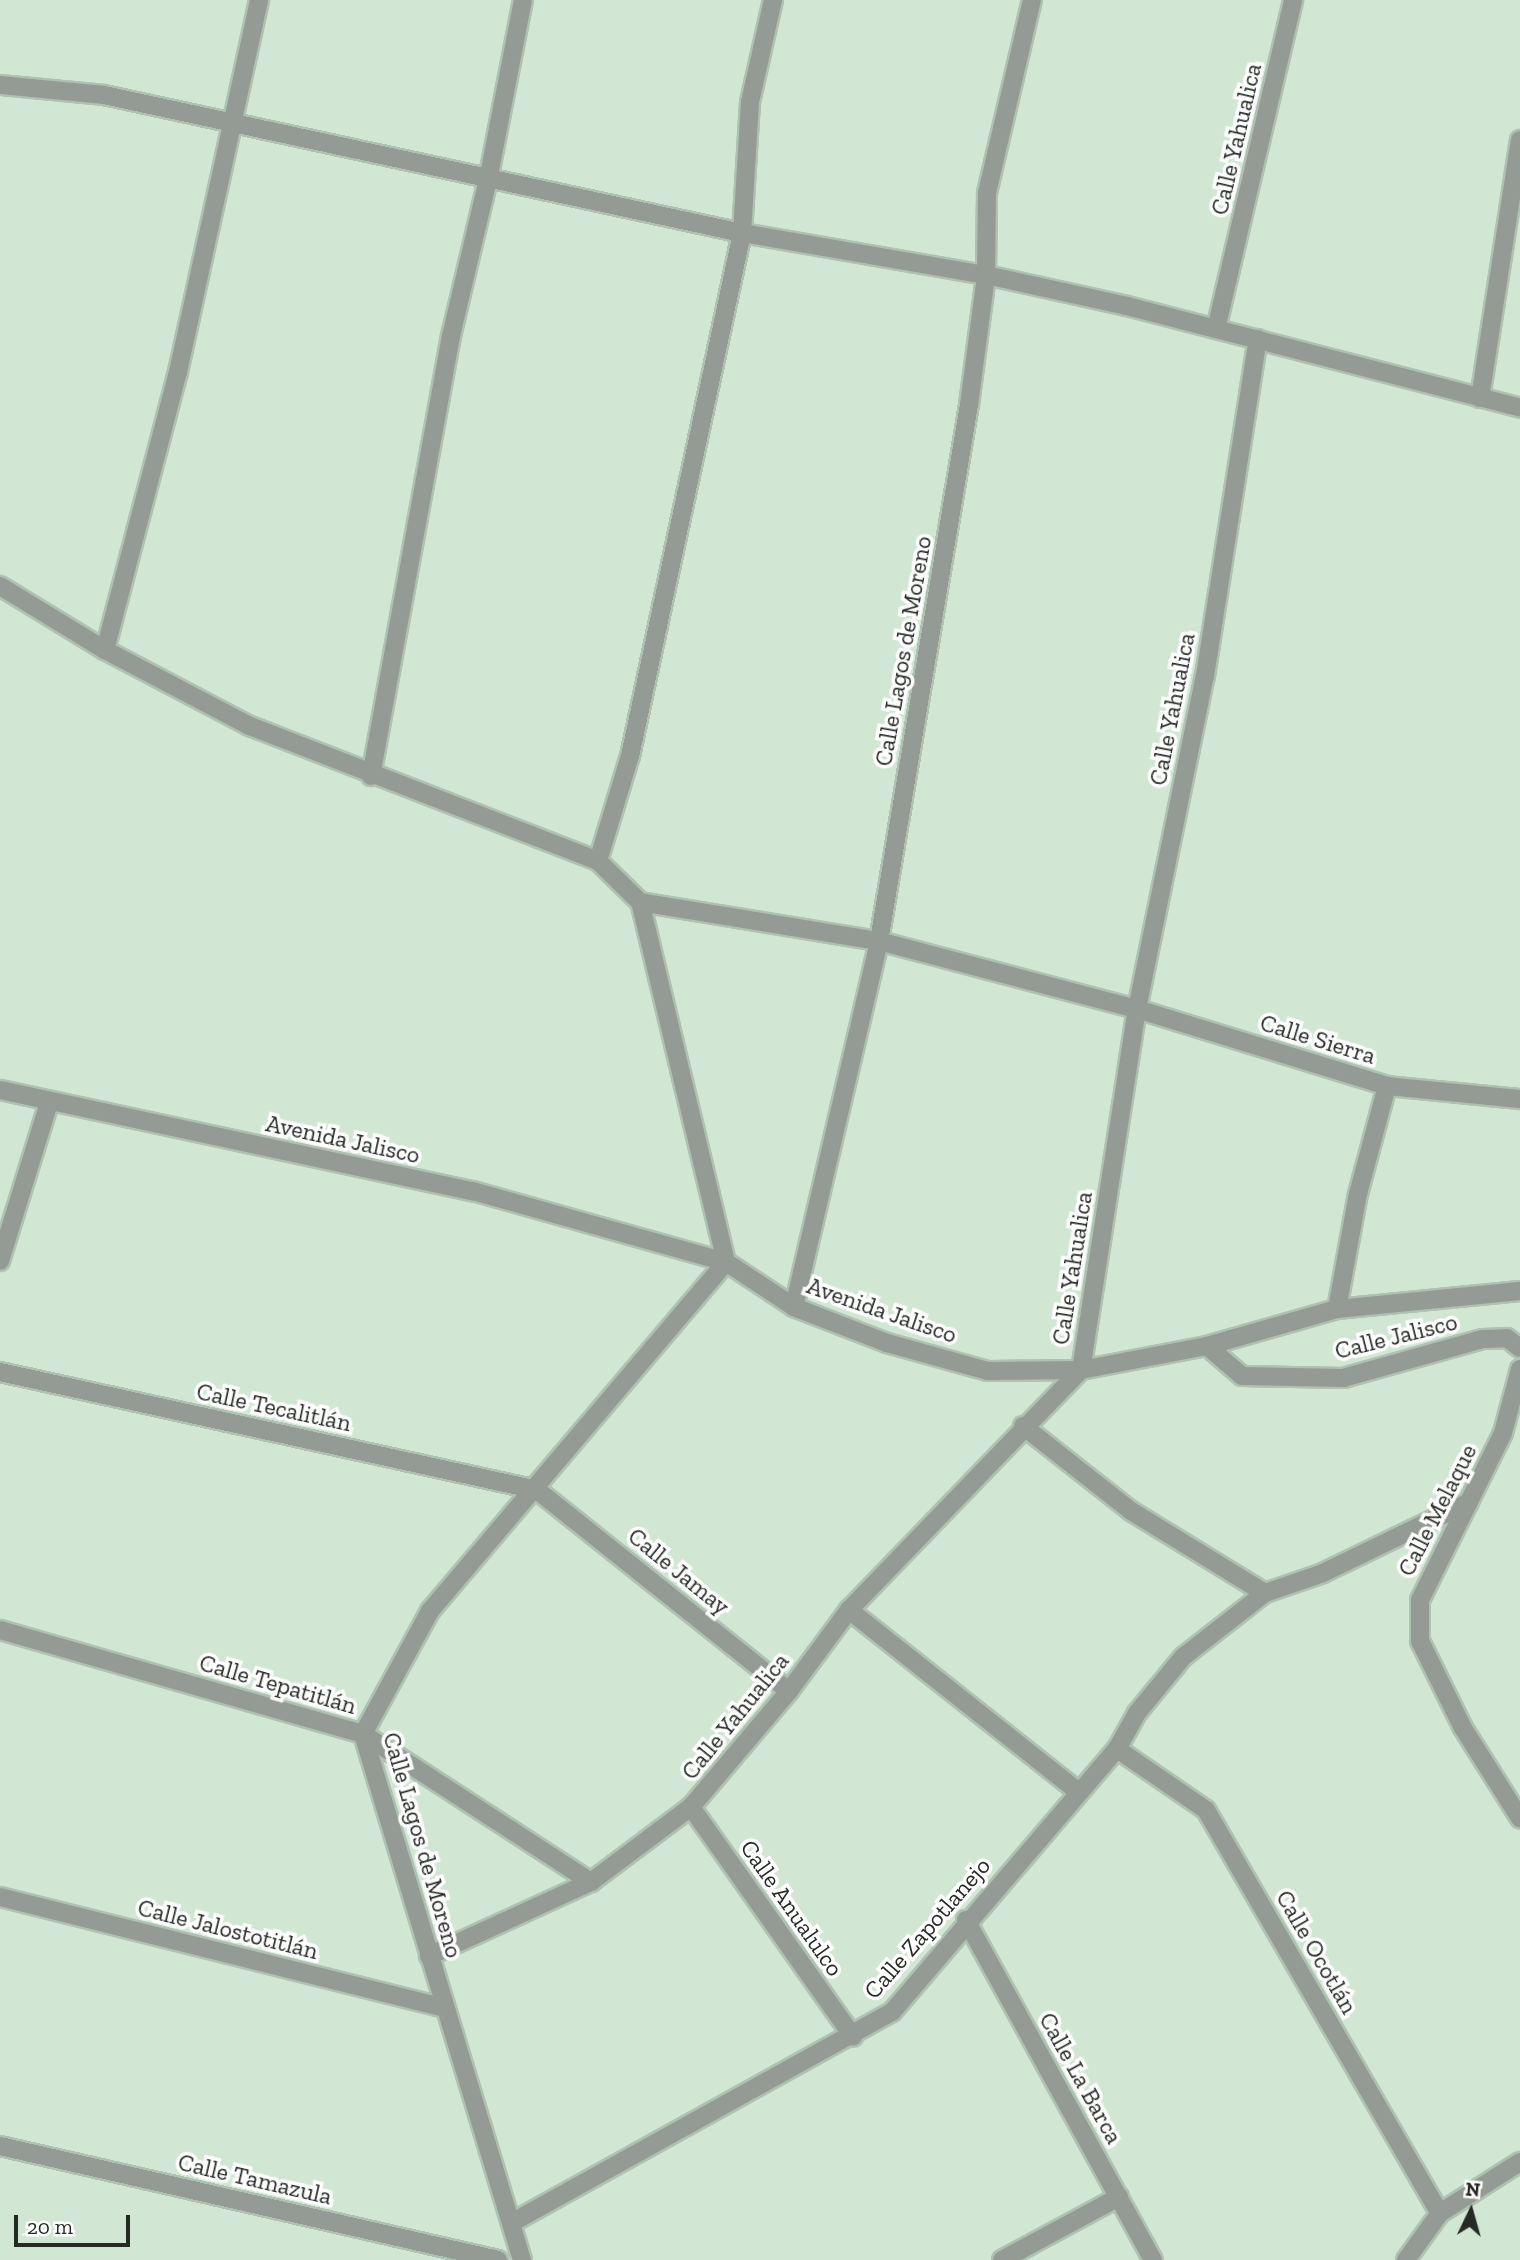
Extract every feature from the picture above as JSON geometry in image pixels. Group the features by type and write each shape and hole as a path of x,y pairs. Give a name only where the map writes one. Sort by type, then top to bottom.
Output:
{"street":[{"path":"105,650 178,372 229,122 259,0"},
{"path":"371,776 451,336 488,180 523,0"},
{"path":"598,861 629,756 742,233 750,102 773,0"},
{"name":"Calle Lagos de Moreno","path":"794,1307 879,941 969,405 986,275 987,193 1032,0"},
{"name":"Calle Yahualica","path":"1216,329 1293,0"},
{"path":"0,85 104,96 742,233 986,275 1258,339 1520,408"},
{"path":"1480,398 1520,140"},
{"name":"Calle Yahualica","path":"429,1956 591,1882 691,1808 789,1691 849,1610 1023,1426 1081,1370 1137,1009 1205,676 1258,339"},
{"path":"0,586 105,650 250,726 371,776 598,861 640,902 726,1262"},
{"name":"Calle Sierra","path":"640,902 879,941 1137,1009 1387,1086 1358,1194 1337,1309"},
{"path":"1387,1086 1520,1099"},
{"name":"Avenida Jalisco","path":"0,1090 48,1103 473,1191 726,1262 794,1307 887,1343 988,1371 1081,1370 1207,1346 1337,1309 1520,1291"},
{"path":"0,1261 48,1103"},
{"name":"Calle Lagos de Moreno","path":"522,2260 513,2222 444,2008 363,1734 430,1611 537,1490 726,1262"},
{"name":"Calle Jalisco","path":"1207,1346 1242,1376 1343,1378 1483,1339 1507,1338 1520,1348"},
{"name":"Calle Melaque","path":"1520,1369 1503,1433 1420,1600 1420,1641 1463,1728 1520,1818"},
{"name":"Calle Tecalitlán","path":"0,1372 537,1490"},
{"path":"1023,1426 1131,1511 1265,1593"},
{"name":"Calle Jamay","path":"537,1490 789,1691"},
{"name":"Calle Zapotlanejo","path":"513,2222 892,2012 966,1920 1077,1791 1117,1749 1137,1713 1183,1657 1265,1593 1323,1573 1469,1502"},
{"path":"849,1610 1077,1791"},
{"name":"Calle Tepatitlán","path":"0,1630 363,1734 591,1882"},
{"name":"Calle Ocotlán","path":"1117,1749 1206,1810 1440,2213"},
{"name":"Calle Anualulco","path":"691,1808 853,2036"},
{"name":"Calle Jalostotitlán","path":"0,1897 444,2008"},
{"name":"Calle La Barca","path":"966,1920 1153,2260"},
{"name":"Calle Tamazula","path":"0,2146 498,2260"},
{"path":"1406,2260 1440,2213 1520,2162"},
{"path":"1002,2260 1119,2197"}]}
